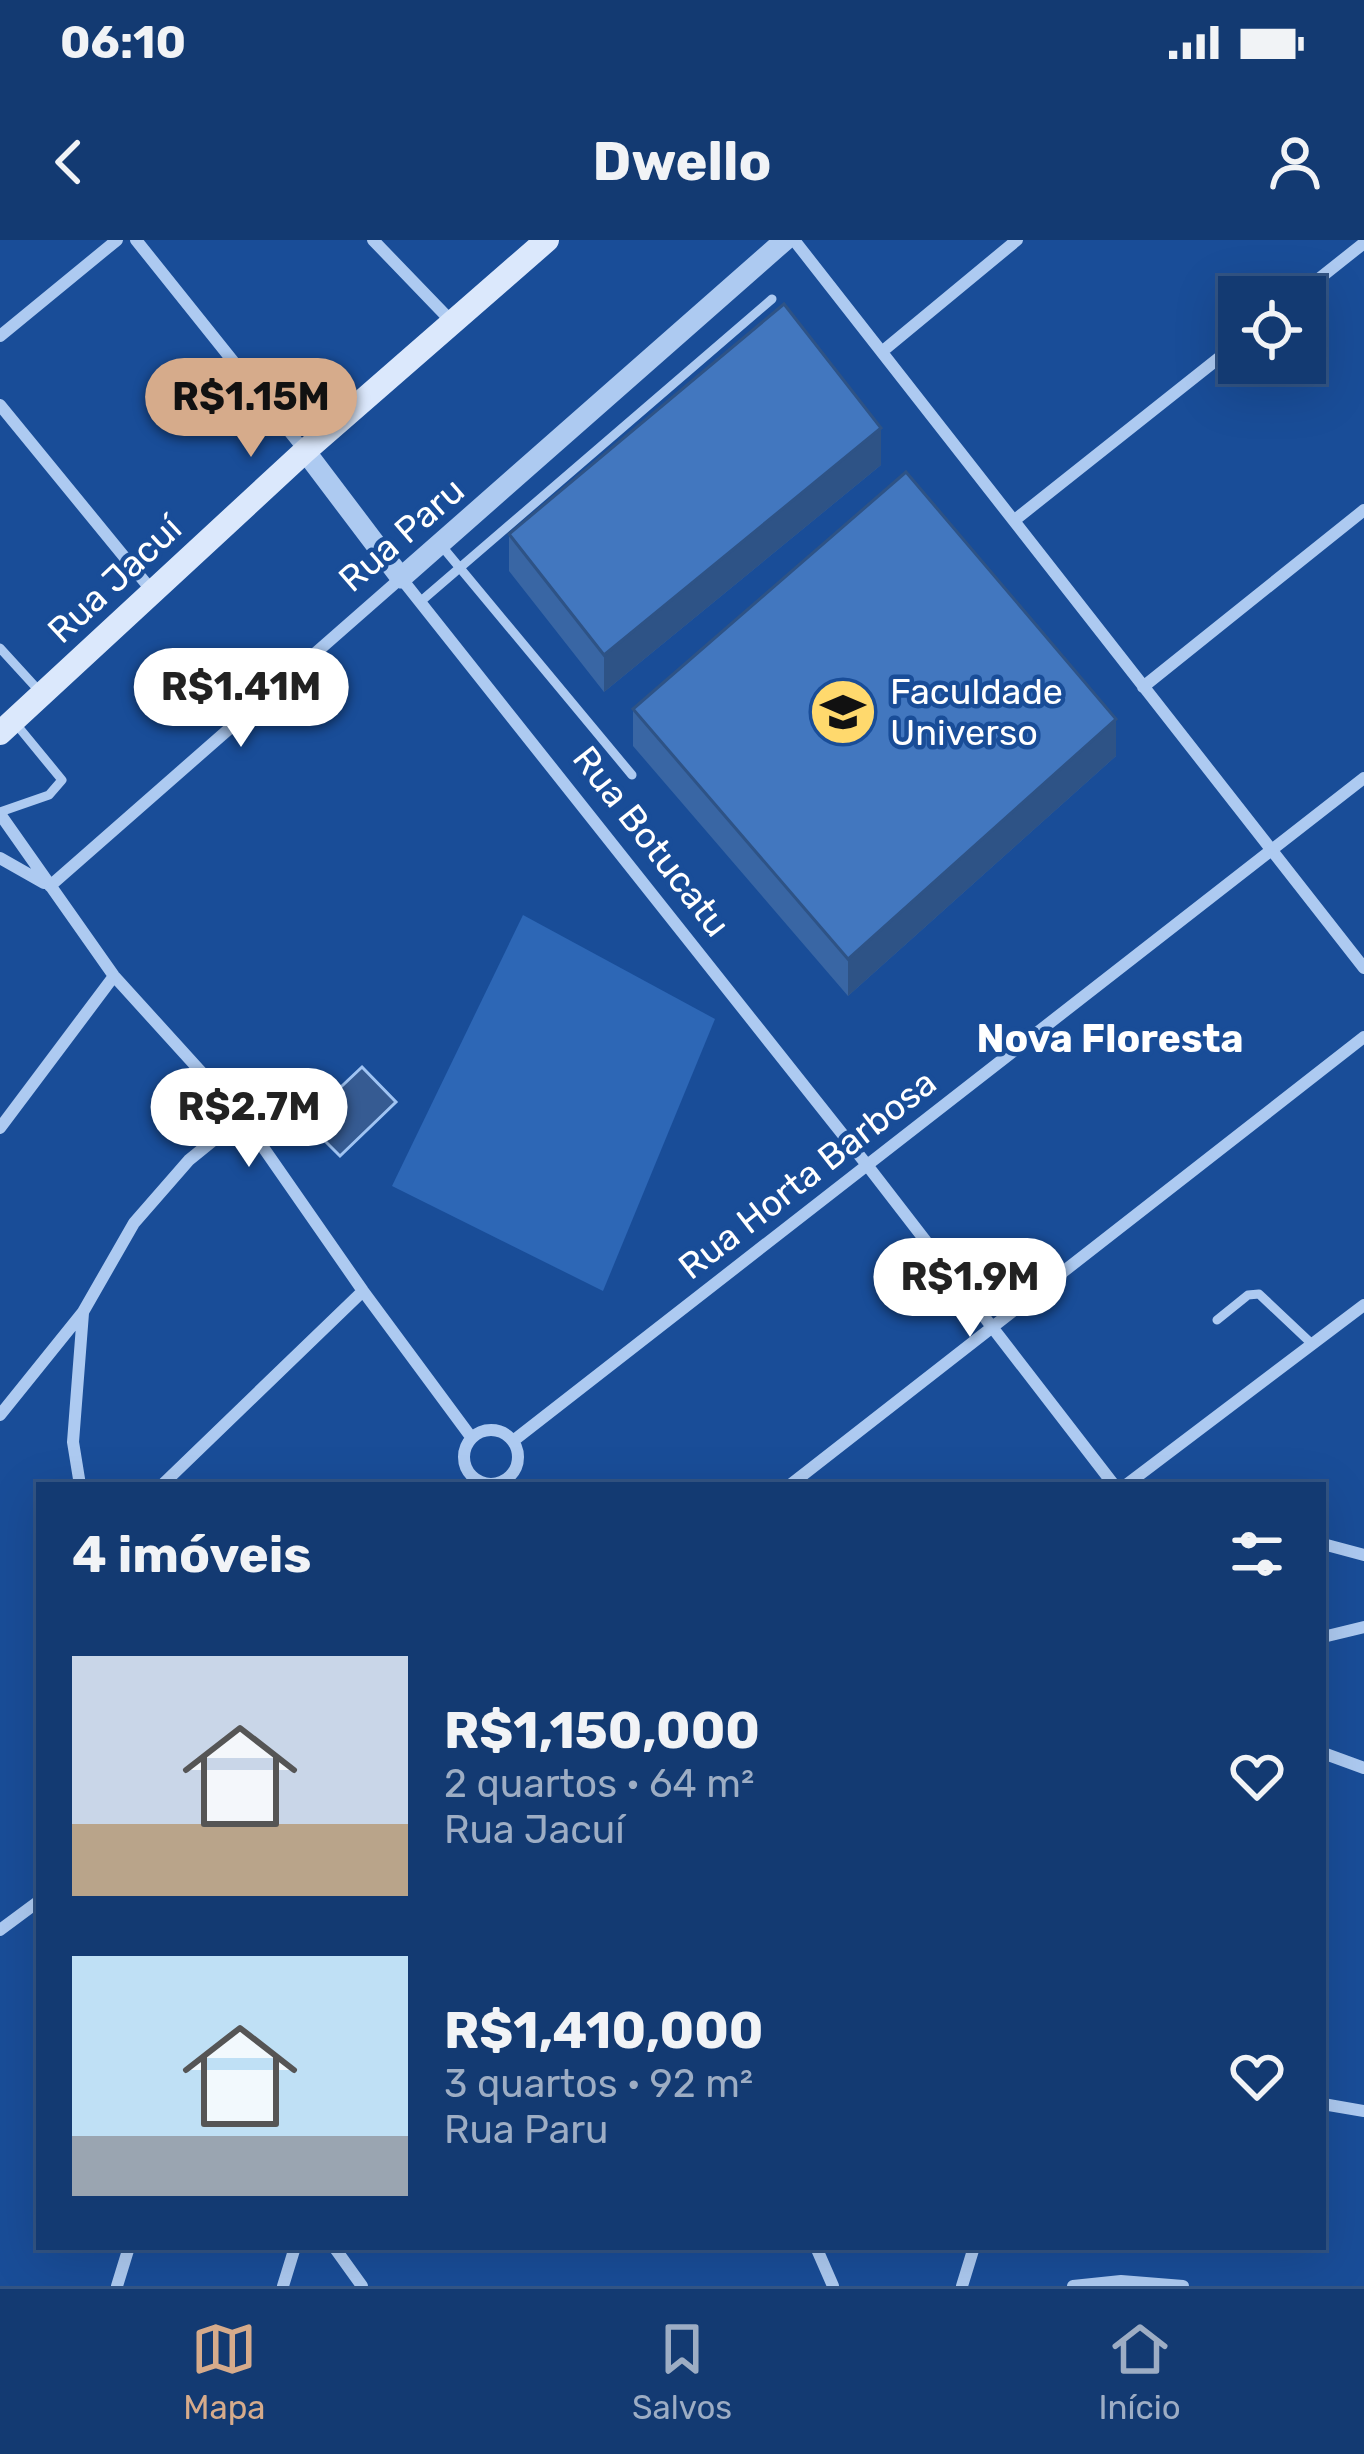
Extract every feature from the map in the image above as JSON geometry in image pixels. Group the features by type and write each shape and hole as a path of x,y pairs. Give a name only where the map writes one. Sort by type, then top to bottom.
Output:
{"main road":[{"name":"Rua Jacuí","path":"6,726 538,243"}],"street":[{"path":"0,335 117,240"},
{"name":"Rua Botucatu","path":"136,240 1112,1482"},
{"path":"374,240 453,323"},
{"name":"Rua Paru","path":"50,886 785,240"},
{"path":"794,240 1364,968"},
{"path":"884,350 1017,240"},
{"path":"1322,276 1364,243"},
{"path":"1016,519 1218,359"},
{"path":"0,405 152,592"},
{"path":"1143,687 1364,510"},
{"name":"Rua Horta Barbosa","path":"513,1441 1364,778"},
{"path":"0,813 114,976 242,1117 472,1437"},
{"path":"0,858 50,886"},
{"path":"0,1127 114,976"},
{"path":"794,1482 1364,1037"},
{"path":"0,1415 83,1312 134,1223 189,1160 242,1117"},
{"path":"165,1482 363,1291"},
{"path":"1130,1482 1364,1305"},
{"path":"80,1482 73,1442 83,1312"},
{"path":"466,1480 464,1453 472,1437 498,1430 513,1441 518,1458 509,1482"},
{"path":"1326,1545 1364,1555"},
{"path":"1326,1636 1364,1627"},
{"path":"1326,1754 1364,1768"},
{"path":"0,1930 36,1903"},
{"path":"1326,2105 1364,2111"},
{"path":"117,2286 128,2250"},
{"path":"283,2286 294,2250"},
{"path":"336,2250 362,2286"},
{"path":"817,2250 833,2286"},
{"path":"962,2286 973,2250"},
{"path":"1072,2286 1121,2281 1183,2286"}],"lane":[{"path":"420,602 772,299"},
{"path":"440,544 632,775"},
{"path":"0,648 41,694"},
{"path":"0,813 49,795 62,780 6,726"},
{"path":"1217,1320 1248,1295 1258,1294 1312,1344"}],"shaded area":[{"path":"523,915 715,1019 603,1291 392,1186"},
{"path":"362,1067 396,1102 340,1156 305,1121"}],"building":[{"path":"784,304 881,428 604,655 509,534"},
{"path":"906,472 1116,719 848,959 633,709"}],"place":[{"name":"Faculdade Universo","path":"843,712"}],"district":[{"name":"Nova Floresta","path":"1110,1038"}]}
